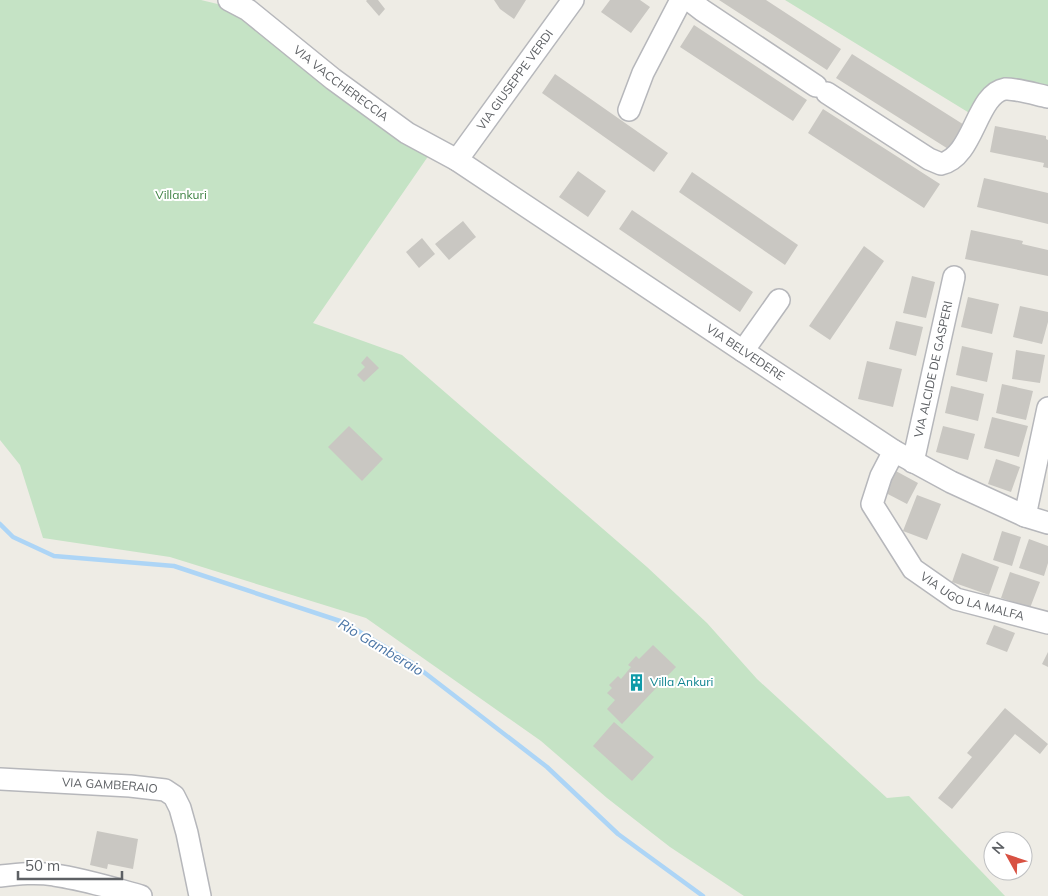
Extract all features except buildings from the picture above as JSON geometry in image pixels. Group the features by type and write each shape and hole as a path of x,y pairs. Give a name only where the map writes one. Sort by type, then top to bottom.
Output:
{"street":[{"name":"VIA VACCHERECCIA","path":"229,0 254,14 333,79 407,133 457,160"},
{"name":"VIA GIUSEPPE VERDI","path":"457,160 573,0"},
{"path":"629,110 643,73 681,0"},
{"path":"689,0 707,14 929,159 941,164 951,161 957,156 989,100 999,91 1010,89 1048,97"},
{"name":"VIA BELVEDERE","path":"457,160 894,451 951,482 1025,516 1048,523"},
{"name":"VIA ALCIDE DE GASPERI","path":"914,462 954,277"},
{"path":"743,351 779,300"},
{"path":"1025,516 1048,408"},
{"name":"VIA UGO LA MALFA","path":"894,451 881,476 872,504 913,569 956,599 1048,624"},
{"name":"VIA GAMBERAIO","path":"0,779 130,786 165,790 174,796 178,804 187,833 200,896"},
{"path":"0,876 54,875 141,896"}],"green space":[{"name":"Villankuri","path":"0,0 201,0 230,7 429,155 313,323 402,355 647,567 707,623 757,679 887,798 909,796 983,873 983,881 991,881 1005,896 744,896 670,847 607,798 541,741 366,618 170,557 43,538 20,465 0,440"},
{"path":"785,0 1048,0 1048,90 1001,82 971,114"}],"waterway":[{"name":"Rio Gamberaio","path":"0,524 13,537 54,556 174,566 343,622 412,663 547,767 618,834 703,896"}],"place":[{"name":"Villa Ankuri","path":"636,682"}]}
